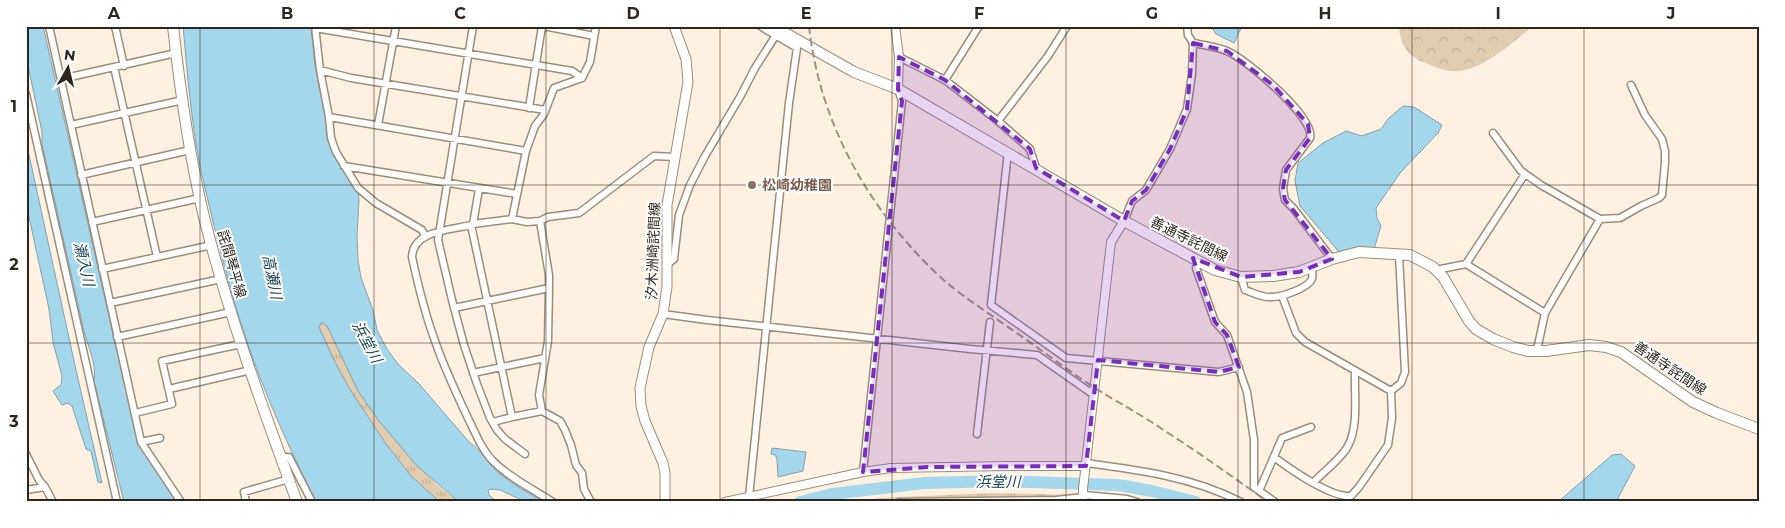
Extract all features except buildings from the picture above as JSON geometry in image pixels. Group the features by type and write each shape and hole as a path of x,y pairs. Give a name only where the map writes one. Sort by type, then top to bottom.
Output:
{"main road":[{"name":"詫間琴平線","path":"173,26 190,150 212,245 241,344 297,502"},
{"name":"汐木洲崎詫間線","path":"665,502 663,463 645,421 640,388 649,347 662,314 668,288 667,205 688,76 686,59 674,26"},
{"name":"善通寺詫間線","path":"774,31 854,72 898,89 1124,221 1215,270 1241,276 1273,276 1299,272 1332,259 1359,252 1410,255 1426,263 1443,277 1469,321 1476,329 1493,339 1528,351 1546,351 1589,345 1606,347 1621,352 1693,402 1759,428"}],"street":[{"path":"48,26 141,442 181,502"},
{"path":"115,26 124,66"},
{"path":"378,125 396,26"},
{"path":"474,26 438,240 454,308 473,373 497,430 505,439 525,454"},
{"path":"529,108 543,26 594,36"},
{"path":"512,219 526,151 535,126 545,110 554,88 582,78 590,62 596,26"},
{"path":"749,497 789,103 797,48 774,31 760,26"},
{"path":"863,472 902,101 898,89 899,57 895,26"},
{"path":"945,80 979,26"},
{"path":"998,121 1048,56 1067,26"},
{"path":"1083,496 1111,242 1124,221 1132,201 1146,190 1170,149 1187,108 1192,74 1193,43 1188,35 1187,26"},
{"path":"425,236 422,230 376,202 358,188 336,152 331,138 315,27 572,71 582,78"},
{"path":"668,264 674,259 679,215 690,185 740,97 774,31"},
{"path":"1193,43 1227,51 1242,60 1273,85 1308,124 1312,133 1286,170 1283,189 1285,200 1332,259"},
{"path":"60,79 176,53"},
{"path":"899,57 945,80 998,121 1030,149 1036,168"},
{"path":"114,67 157,257"},
{"path":"320,70 385,84 545,110"},
{"path":"1494,133 1517,166 1525,174 1600,219 1614,220 1620,218 1660,198 1662,195 1665,162 1665,150 1662,140 1645,115 1631,85"},
{"path":"26,94 117,502"},
{"path":"71,125 183,100"},
{"path":"329,117 526,151"},
{"path":"81,174 190,150"},
{"path":"1008,152 991,305 1066,358 1219,372 1239,367"},
{"path":"553,502 492,461 480,443 435,341 417,278 412,250 415,243 425,236 439,232 512,219 527,222 540,221 579,213 654,156 675,157"},
{"path":"344,166 517,194"},
{"path":"1466,264 1525,174"},
{"path":"479,189 472,225 512,417"},
{"path":"92,222 200,198"},
{"path":"1536,350 1545,313 1600,219"},
{"path":"540,221 549,275 548,341 539,395 542,411"},
{"path":"102,269 212,245"},
{"path":"1390,391 1401,383 1405,372 1399,255"},
{"path":"1200,262 1196,268 1215,322 1227,336 1247,392 1254,440 1254,487 1276,502"},
{"path":"1436,270 1466,264 1545,313"},
{"path":"1241,276 1245,290 1259,296 1271,298 1282,296 1308,285 1313,278 1312,268"},
{"path":"110,303 221,279"},
{"path":"454,308 549,288"},
{"path":"1282,296 1296,333 1305,342 1390,391"},
{"path":"117,337 231,312"},
{"path":"662,314 1037,355 1094,395"},
{"path":"977,434 990,322"},
{"path":"135,413 172,404 162,361 241,344"},
{"path":"473,373 545,358"},
{"path":"169,389 251,370"},
{"path":"1313,482 1344,451 1351,438 1355,414 1355,372"},
{"path":"1278,460 1304,478 1339,495 1351,496 1388,445 1392,418 1390,391"},
{"path":"493,422 542,411 560,421 571,445 576,465 582,473 584,489 591,502"},
{"path":"1260,491 1282,438 1311,427"},
{"path":"141,442 160,438"},
{"path":"26,454 53,502"},
{"path":"281,457 289,457 312,502"},
{"path":"725,502 863,472 928,467 1086,465 1140,470 1184,480 1241,502"},
{"path":"246,502 244,492 289,478"},
{"path":"26,490 45,487"},
{"path":"899,502 1056,500 1083,496 1127,499 1137,502"}],"highlighted area":[{"path":"1193,43 1227,51 1273,85 1308,124 1310,138 1286,170 1283,189 1285,200 1332,259 1299,272 1241,277 1193,258 1215,322 1227,335 1239,367 1219,372 1098,360 1086,466 928,467 863,472 902,101 898,89 899,57 945,80 1030,149 1036,168 1124,221 1132,201 1146,190 1170,149 1187,109"}],"green space":[{"path":"1399,26 1533,26 1485,62 1474,67 1453,71 1434,67 1413,56 1405,48"},
{"path":"321,323 327,326 358,391 379,421 437,485 459,502 440,502 411,476 386,444 349,388 335,362 319,327"},
{"path":"1080,491 1121,494 1120,502 858,502 878,498 991,493 1078,495"}],"water":[{"name":"瀬入川","path":"26,26 43,26 138,444 177,502 124,502 94,381 93,362 84,331 42,144 42,132 26,56"},
{"name":"高瀬川","path":"183,26 311,26 315,66 332,148 338,163 358,190 358,260 361,278 373,310 377,330 398,364 419,384 496,470 505,478 544,502 526,502 500,490 490,489 488,490 489,495 497,502 459,502 417,466 379,421 358,391 327,326 321,323 319,327 335,362 349,388 386,444 411,476 440,502 316,502 270,403 247,342 229,285 197,148"},
{"path":"1211,26 1242,26 1234,43 1216,34"},
{"path":"1403,106 1414,107 1442,125 1438,133 1400,173 1376,208 1377,218 1381,226 1374,249 1339,252 1300,206 1295,181 1298,163 1323,143 1346,131 1362,136 1381,129 1388,119"},
{"path":"26,141 102,483 98,482 91,451 86,449 72,406 68,403 62,405 53,391 61,385 62,376 53,342 49,309 26,203"},
{"path":"772,448 806,452 803,471 778,477 777,459 776,455 771,454"},
{"path":"1621,454 1635,466 1616,502 1558,502 1612,455"}],"waterway":[{"name":"浜堂川","path":"800,502 832,494 924,483 1002,481 1118,485 1196,502"}],"railway":[{"path":"809,26 814,61 823,95 850,159 867,189 887,218 933,270 968,299 1072,373 1145,418 1268,502"}],"place":[{"name":"松崎幼稚園","path":"752,185"}]}
